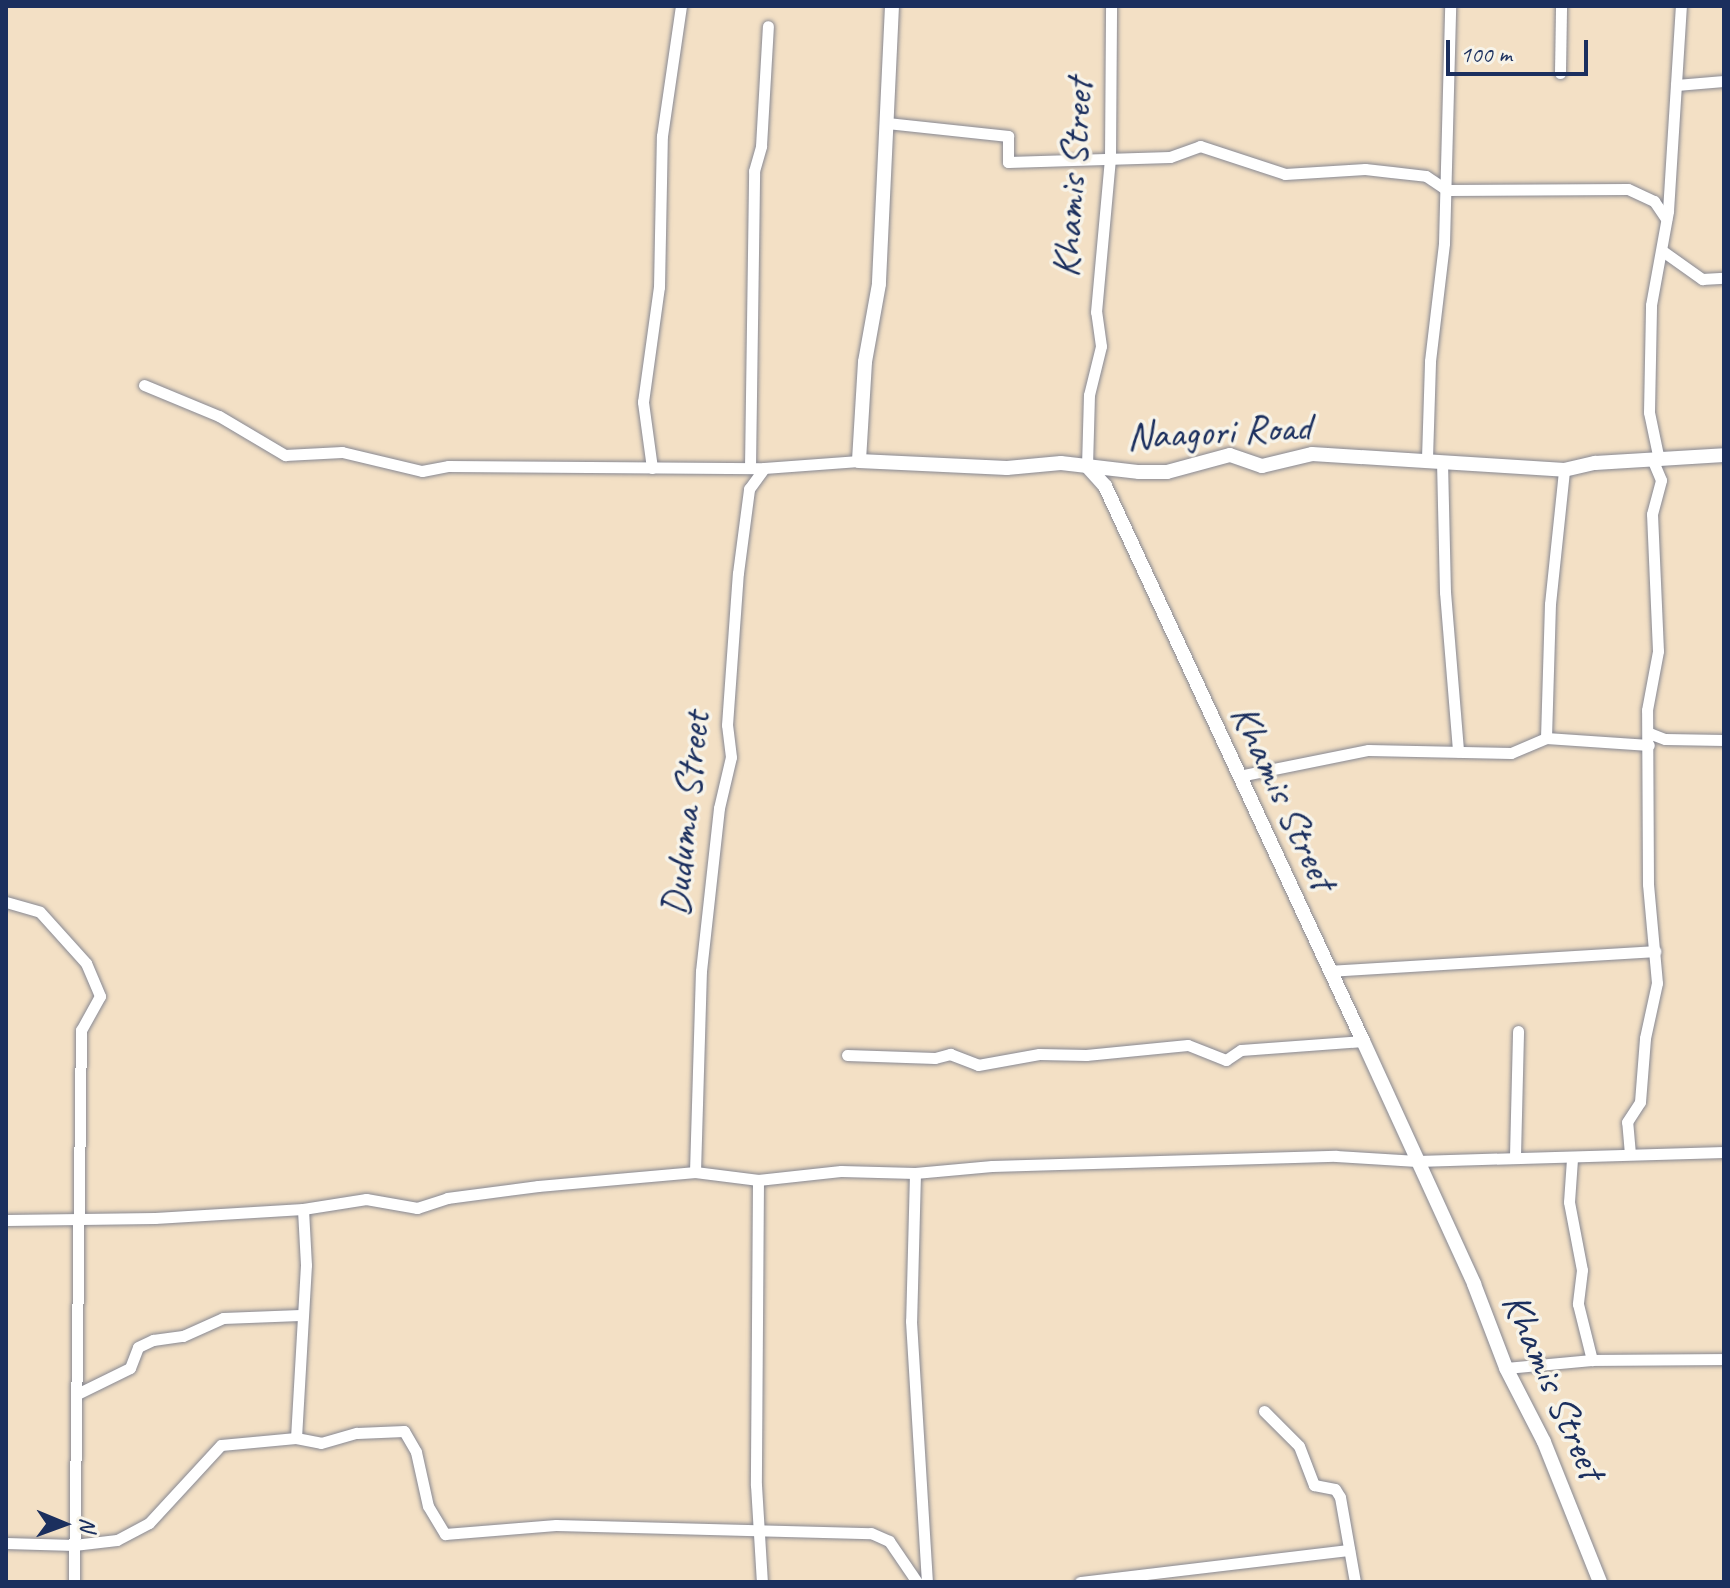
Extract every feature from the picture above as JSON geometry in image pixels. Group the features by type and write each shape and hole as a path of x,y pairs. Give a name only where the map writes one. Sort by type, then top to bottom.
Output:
{"street":[{"path":"652,468 643,402 659,287 662,136 681,6"},
{"path":"859,461 865,362 879,284 892,6"},
{"name":"Khamis Street","path":"1111,6 1110,158 1098,262 1101,346 1089,395 1087,466 1105,486 1363,1041 1474,1284 1506,1368 1544,1442 1600,1582"},
{"path":"1450,6 1447,190 1430,361 1458,751"},
{"path":"1560,73 1561,6"},
{"path":"1630,1154 1627,1122 1640,1102 1645,1038 1657,983 1648,884 1649,739 1658,651 1652,514 1661,480 1649,412 1651,305 1664,252 1681,6"},
{"path":"750,468 754,171 761,146 768,26"},
{"path":"1676,85 1724,81"},
{"path":"887,123 1008,136 1008,162 1170,157 1200,146 1218,148 1285,174 1365,169 1426,176 1447,190 1628,189 1654,201 1666,219"},
{"path":"1664,252 1702,279 1724,278"},
{"name":"Naagori Road","path":"144,385 219,416 285,455 342,452 422,471 448,466 764,468 859,461 1087,466 1167,472 1230,455 1262,466 1312,454 1564,470 1724,455"},
{"path":"737,467 749,489 764,468"},
{"path":"1546,738 1550,604 1564,470"},
{"name":"Duduma Street","path":"695,1172 701,971 719,808 731,757 727,725 749,489"},
{"path":"1239,776 1368,750 1511,753 1546,738 1724,740"},
{"path":"6,902 40,912 86,963 100,996 81,1030 74,1582"},
{"path":"1329,971 1655,951"},
{"path":"1515,1156 1518,1031"},
{"path":"847,1055 935,1058 950,1054 978,1065 1039,1054 1086,1055 1188,1045 1226,1060 1241,1050 1363,1041"},
{"path":"6,1220 80,1215 155,1218 303,1209 366,1199 417,1208 447,1198 538,1186 695,1172 758,1180 841,1171 915,1173 992,1166 1336,1156 1417,1161 1515,1156 1572,1159 1724,1152"},
{"path":"1572,1159 1569,1202 1582,1270 1578,1304 1592,1360"},
{"path":"915,1173 911,1321 927,1582"},
{"path":"758,1180 758,1532 762,1582"},
{"path":"296,1438 300,1315 306,1265 303,1209"},
{"path":"77,1394 130,1368 138,1347 153,1340 183,1336 223,1318 300,1315"},
{"path":"1506,1368 1592,1360 1724,1359"},
{"path":"1264,1411 1299,1446 1314,1485 1335,1489 1340,1497 1355,1582"},
{"path":"6,1543 74,1545 117,1540 149,1523 221,1445 296,1438 321,1443 357,1433 404,1431 416,1452 428,1506 445,1534 542,1525 871,1533 889,1541 917,1582"},
{"path":"1080,1582 1349,1550"}]}
